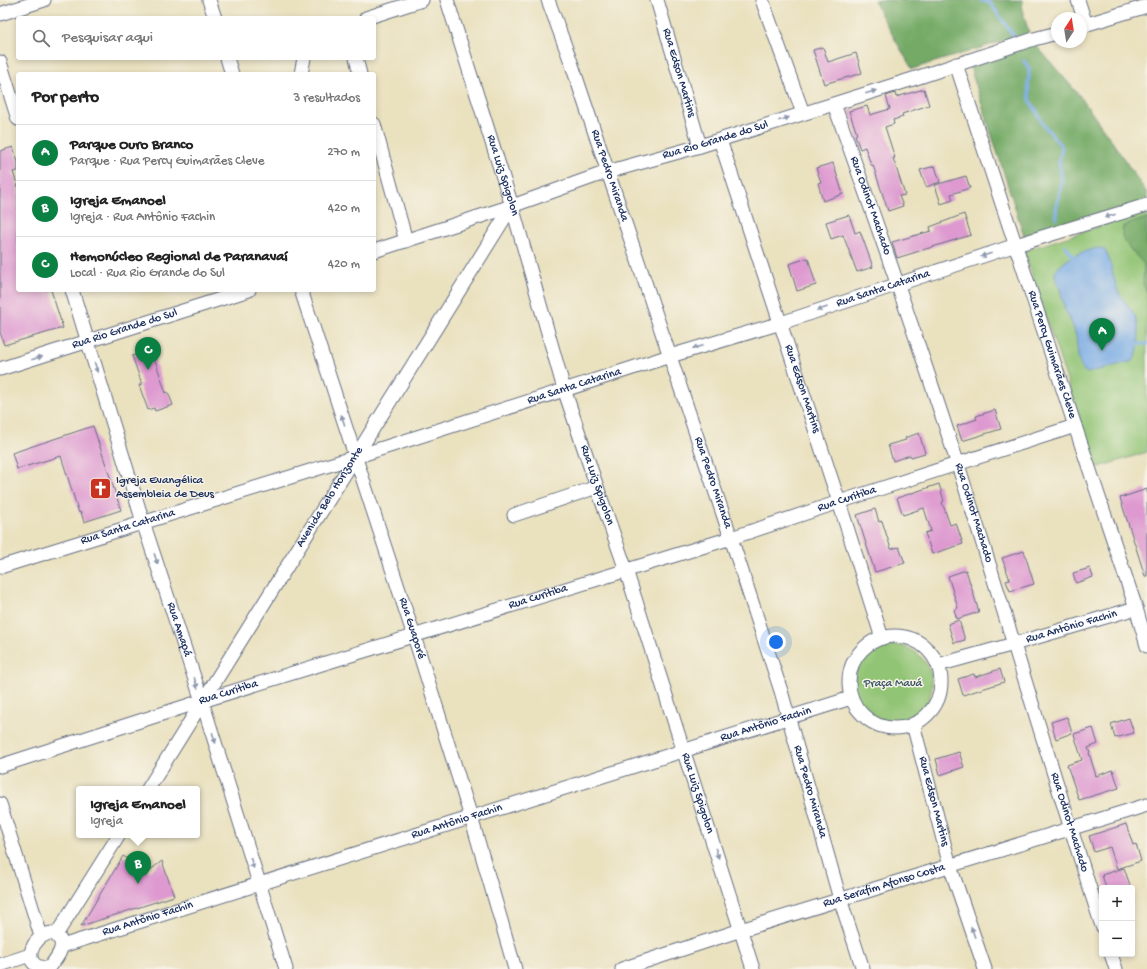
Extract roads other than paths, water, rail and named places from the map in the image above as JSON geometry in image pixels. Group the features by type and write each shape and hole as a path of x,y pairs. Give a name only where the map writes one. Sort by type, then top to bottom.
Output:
{"street":[{"path":"0,14 44,0"},
{"path":"209,0 214,16"},
{"path":"372,16 422,0"},
{"name":"Rua Luiz Spigolon","path":"447,0 512,206 564,389 626,570 753,969"},
{"name":"Rua Pedro Miranda","path":"548,0 731,538 789,718 840,899 863,969"},
{"name":"Rua Edson Martins","path":"657,0 700,146"},
{"path":"762,0 803,113"},
{"path":"1078,0 1080,12"},
{"path":"1087,25 1147,6"},
{"name":"Rua Rio Grande do Sul","path":"376,250 512,206 607,172 720,140 1051,35"},
{"path":"228,60 231,72"},
{"path":"301,72 304,60"},
{"path":"356,60 360,72"},
{"path":"0,62 16,113"},
{"name":"Rua Percy Guimarães Cleve","path":"956,64 1136,608 1147,646"},
{"name":"Rua Odinot Machado","path":"834,104 898,283 957,464 1100,921"},
{"path":"376,131 406,241"},
{"name":"Rua Edson Martins","path":"720,140 781,323 882,638"},
{"name":"Rua Santa Catarina","path":"0,567 355,457 564,389 781,323 898,283 1147,204"},
{"name":"Avenida Belo Horizonte","path":"150,786 512,206"},
{"name":"Rua Amapá","path":"73,292 286,969"},
{"name":"Rua Rio Grande do Sul","path":"0,370 243,292"},
{"name":"Rua Guaporé","path":"301,292 414,636 471,817 515,969"},
{"name":"Rua Curitiba","path":"0,766 202,701 731,538 1075,426"},
{"path":"514,515 597,486"},
{"name":"Rua Antônio Fachin","path":"938,665 1136,608"},
{"path":"895,636 909,638 921,644 931,653 938,665 941,676 941,688 938,700 932,710 924,718 913,724 899,728 884,727 870,721 859,711 851,698 849,679 854,661 861,651 870,643 882,638 895,636"},
{"name":"Rua Antônio Fachin","path":"59,940 259,884 684,749 851,698"},
{"name":"Rua Edson Martins","path":"913,724 950,866 985,969"},
{"path":"0,804 41,936"},
{"name":"Rua Serafim Afonso Costa","path":"622,969 840,899 1147,805"},
{"path":"59,940 117,838"},
{"path":"0,965 34,964 43,968 51,967 61,950 59,940 52,933 41,936 32,951 34,964"},
{"path":"1112,957 1116,969"}],"water":[{"path":"1098,248 1104,249 1107,254 1119,293 1135,316 1139,339 1136,356 1133,361 1087,373 1083,370 1079,362 1075,332 1065,310 1055,272 1064,262 1074,256"}],"waterway":[{"path":"981,0 990,3 1016,39"},
{"path":"1024,61 1029,69 1028,86 1030,101 1043,124 1062,147 1059,161 1062,182 1056,210 1057,218"},
{"path":"1065,245 1075,259"},
{"path":"1134,344 1147,344"}],"place":[{"name":"Parque Ouro Branco","path":"1102,351"},
{"name":"Hemonúcleo Regional de Paranavaí","path":"148,370"},
{"name":"Igreja Evangélica Assembleia de Deus","path":"101,488"},
{"name":"Igreja Emanoel","path":"138,884"}],"park label":[{"name":"Praça Mauá","path":"893,684"}]}
